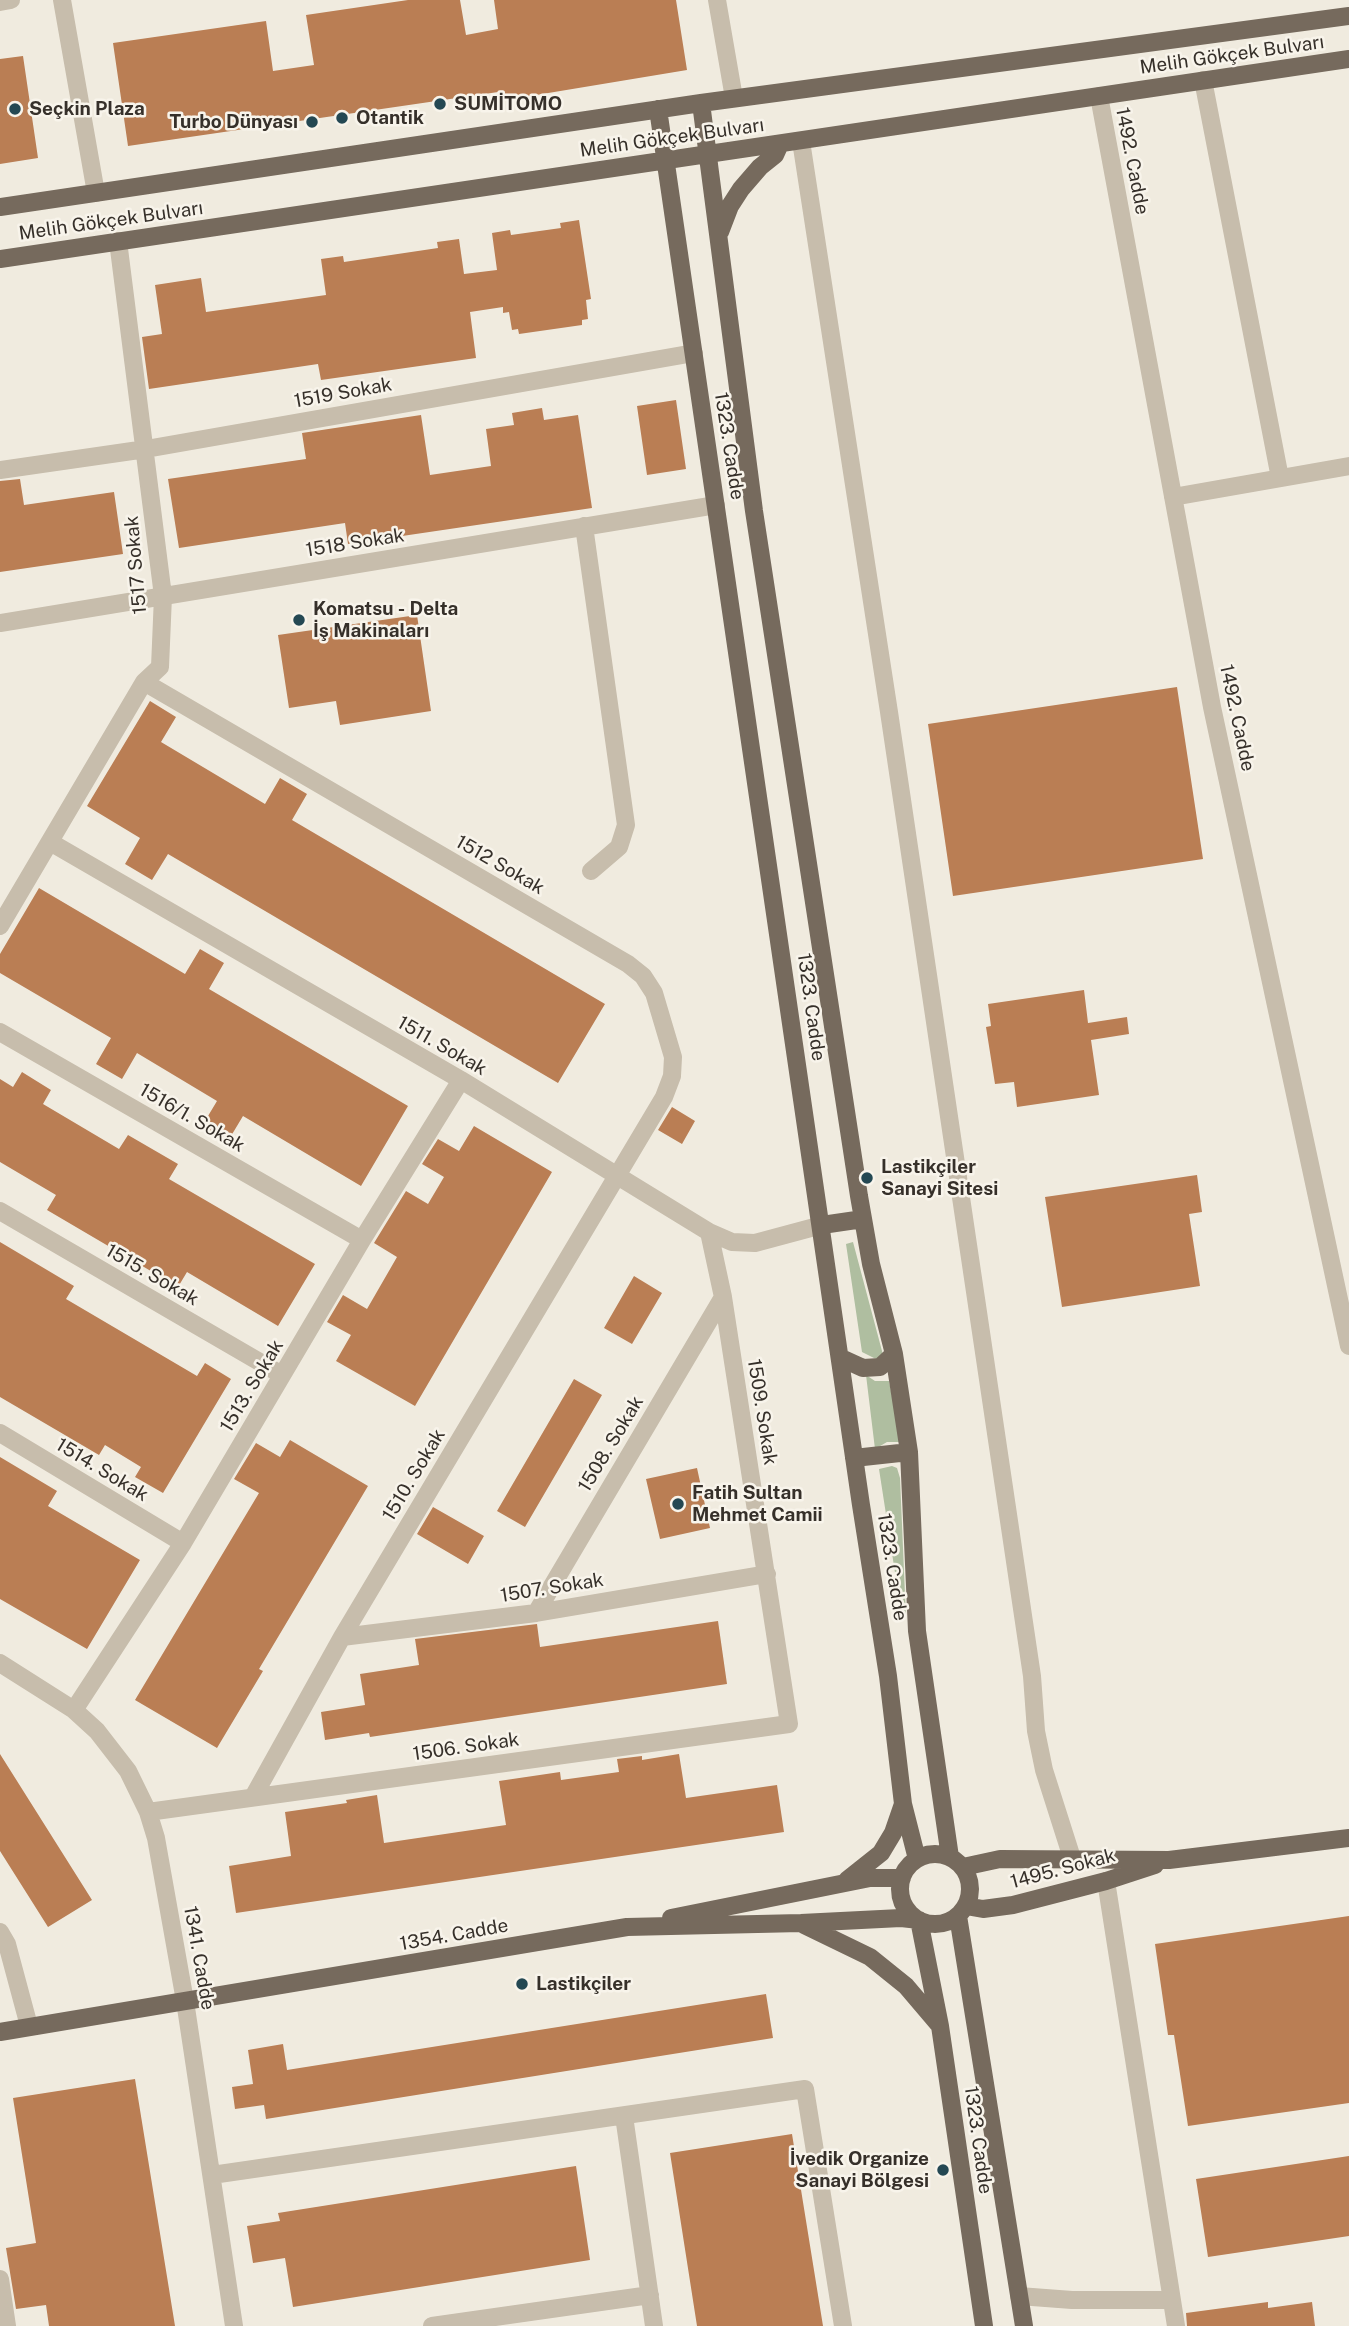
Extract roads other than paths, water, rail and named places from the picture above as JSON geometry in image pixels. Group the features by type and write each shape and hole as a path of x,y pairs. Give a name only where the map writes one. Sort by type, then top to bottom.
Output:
{"main road":[{"name":"Melih Gökçek Bulvarı","path":"0,207 734,98 1349,16"},
{"name":"Melih Gökçek Bulvarı","path":"0,259 1349,58"},
{"path":"701,103 754,512 863,1219 871,1264 894,1353 909,1452 917,1631 957,1862 970,1882 970,1894 962,1911 946,1922 932,1924 919,1920 903,1902 901,1894 902,1878 908,1867 928,1854 939,1854 957,1862"},
{"name":"1323. Cadde","path":"658,109 888,1676 903,1804 917,1859"},
{"path":"719,233 741,188 775,155 780,144"},
{"path":"822,1225 863,1219"},
{"path":"841,1358 863,1368 880,1367 894,1353"},
{"path":"854,1458 909,1452"},
{"path":"843,1883 881,1853 894,1833 903,1804"},
{"name":"1495. Sokak","path":"957,1862 1072,1858 1169,1860 1349,1838"},
{"name":"1495. Sokak","path":"962,1911 1013,1905 1106,1881 1169,1860"},
{"path":"627,1927 870,1878 902,1878"},
{"path":"962,1911 1024,2326"},
{"name":"1354. Cadde","path":"0,2032 627,1927 901,1918 919,1920"},
{"name":"1323. Cadde","path":"919,1920 940,2026 984,2326"},
{"path":"801,1923 870,1957 906,1986 940,2026"}],"street":[{"path":"0,2 11,0"},
{"path":"62,0 96,193"},
{"path":"717,0 734,98"},
{"path":"1203,80 1280,478"},
{"name":"1492. Cadde","path":"1099,96 1212,707 1349,1346"},
{"path":"801,141 891,725 1030,1663 1036,1731 1044,1770 1072,1858"},
{"name":"1517 Sokak","path":"0,926 144,682 160,667 163,596 118,242"},
{"name":"1519 Sokak","path":"0,470 146,449 694,353"},
{"path":"1173,497 1349,466"},
{"name":"1518 Sokak","path":"0,623 716,505"},
{"path":"584,526 626,825 619,847 591,871"},
{"name":"1512 Sokak","path":"144,682 628,964 643,976 654,993 673,1056 672,1076 664,1097 616,1176"},
{"name":"1511. Sokak","path":"50,842 461,1080 709,1232 732,1242 755,1243 822,1225"},
{"name":"1516/1. Sokak","path":"0,1032 362,1240"},
{"name":"1513. Sokak","path":"75,1710 183,1543 362,1240 461,1080"},
{"name":"1510. Sokak","path":"253,1797 342,1637 616,1176"},
{"name":"1515. Sokak","path":"0,1211 282,1375"},
{"name":"1509. Sokak","path":"709,1232 723,1297 789,1724"},
{"name":"1508. Sokak","path":"537,1613 723,1297"},
{"name":"1514. Sokak","path":"0,1433 183,1543"},
{"name":"1507. Sokak","path":"342,1637 537,1613 767,1574"},
{"name":"1341. Cadde","path":"0,1663 75,1710 116,1753 138,1788 148,1812 156,1838 185,2001 234,2326"},
{"name":"1506. Sokak","path":"148,1812 789,1724"},
{"path":"1106,1881 1176,2326"},
{"path":"0,1932 7,1944 29,2026"},
{"path":"212,2175 805,2089 843,2326"},
{"path":"624,2116 654,2326"},
{"path":"0,2279 7,2326"},
{"path":"432,2326 650,2295"},
{"path":"1019,2295 1072,2300 1172,2300"}],"place":[{"name":"SUMİTOMO","path":"440,104"},
{"name":"Seçkin Plaza","path":"15,109"},
{"name":"Otantik","path":"342,118"},
{"name":"Turbo Dünyası","path":"312,122"},
{"name":"Komatsu - Delta İş Makinaları","path":"299,620"},
{"name":"Lastikçiler Sanayi Sitesi","path":"867,1178"},
{"name":"Fatih Sultan Mehmet Camii","path":"678,1504"},
{"name":"Lastikçiler","path":"522,1984"},
{"name":"İvedik Organize Sanayi Bölgesi","path":"943,2170"}]}
